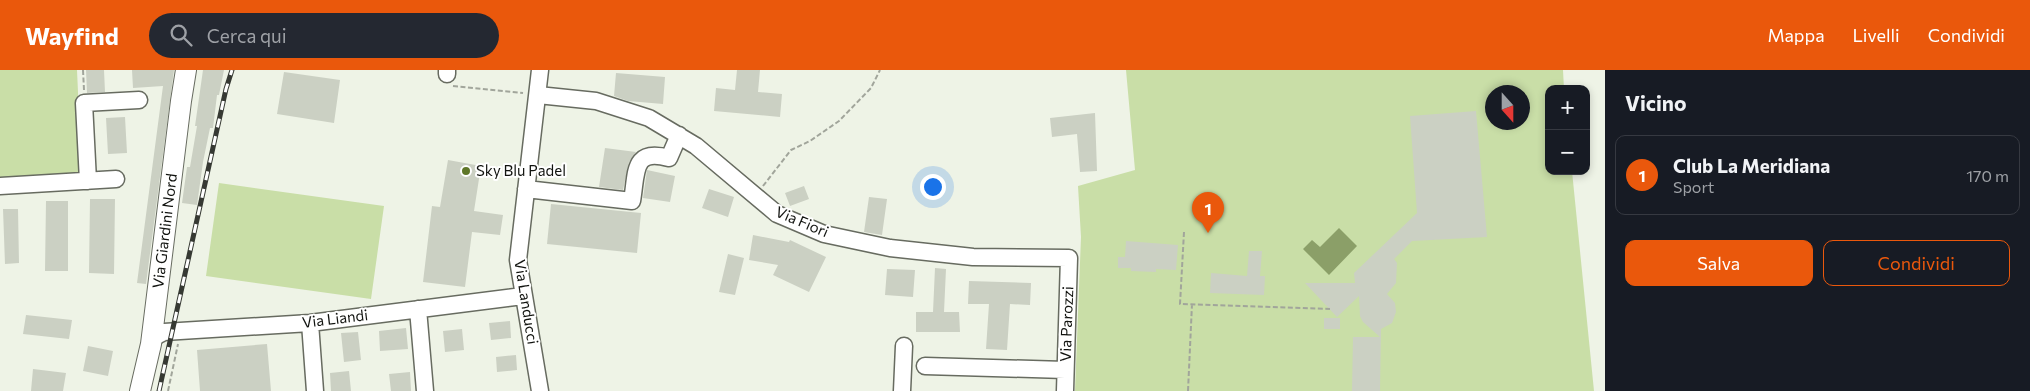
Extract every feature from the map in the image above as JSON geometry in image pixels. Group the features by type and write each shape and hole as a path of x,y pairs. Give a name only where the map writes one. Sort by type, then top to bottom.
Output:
{"main road":[{"name":"Via Giardini Nord","path":"140,391 151,344 179,110 186,70"}],"street":[{"name":"Via Landucci","path":"540,70 518,260 540,391"},
{"name":"Via Fiori","path":"538,94 596,101 649,118 696,146 777,214 824,234 890,248 973,257 1069,258"},
{"path":"88,181 84,103 139,100"},
{"path":"526,189 632,201 639,164 646,156 656,154 670,158 679,135"},
{"path":"0,186 116,179"},
{"name":"Via Parozzi","path":"1065,391 1069,258"},
{"name":"Via Liandi","path":"151,344 156,336 164,332 183,336 310,323 523,296"},
{"path":"418,309 425,391"},
{"path":"310,323 315,391"},
{"path":"902,391 904,346"},
{"path":"925,366 1065,370"}],"path":[{"path":"83,70 84,103"},
{"path":"755,196 791,150 810,141 839,120 871,88 880,70"},
{"path":"447,72 447,85 538,94"},
{"path":"1184,232 1180,304 1330,310"},
{"path":"1188,391 1192,304"},
{"path":"168,391 183,336"}],"shaded area":[{"path":"0,70 77,70 82,181 0,186"},
{"path":"1126,70 1563,70 1564,85 1545,85 1545,175 1572,175 1594,391 1075,391 1081,237 1078,186 1135,170"},
{"path":"219,183 384,206 371,299 206,276"},
{"path":"1339,228 1357,246 1329,275 1303,249 1312,240 1320,247"}],"building":[{"path":"86,70 104,70 105,92 87,93"},
{"path":"132,70 174,70 146,284 137,283 163,86 133,88"},
{"path":"203,70 224,70 219,95 217,95 213,128 210,128 203,162 197,205 182,203 187,167 190,167 197,126 195,126"},
{"path":"737,70 760,70 758,92 782,94 780,117 714,111 716,88 735,90"},
{"path":"284,72 340,80 334,123 277,114"},
{"path":"616,73 665,77 663,104 628,101 614,96"},
{"path":"1476,111 1487,237 1412,241 1394,259 1397,263 1396,283 1387,294 1395,303 1396,312 1392,323 1381,329 1380,391 1352,391 1353,337 1380,337 1363,322 1360,316 1359,296 1337,317 1305,283 1355,283 1354,273 1417,213 1410,116"},
{"path":"1095,113 1097,171 1080,172 1077,134 1052,137 1050,118"},
{"path":"125,117 127,153 108,154 106,118"},
{"path":"605,148 636,152 629,162 623,190 599,187"},
{"path":"448,160 481,166 474,211 503,215 500,235 472,232 465,287 423,282 432,206 440,207"},
{"path":"647,170 675,176 670,202 643,198"},
{"path":"804,186 809,199 790,206 785,193"},
{"path":"709,189 734,197 728,217 702,208"},
{"path":"869,197 887,199 882,235 864,232"},
{"path":"90,199 115,199 114,274 89,273"},
{"path":"46,201 68,201 68,271 45,271"},
{"path":"551,204 641,213 637,253 547,244"},
{"path":"3,209 18,209 19,263 5,264"},
{"path":"753,235 789,242 790,240 826,257 809,292 773,275 778,265 749,260"},
{"path":"1126,241 1178,245 1176,270 1156,269 1156,272 1131,271 1131,268 1118,268 1118,257 1125,257"},
{"path":"1249,251 1262,251 1260,276 1265,276 1264,295 1210,293 1211,273 1247,276"},
{"path":"728,254 744,258 735,295 719,292"},
{"path":"935,268 946,269 944,312 959,312 960,332 916,332 916,312 933,312"},
{"path":"887,269 915,270 913,297 885,295"},
{"path":"969,281 1031,283 1030,305 1010,304 1007,350 986,349 989,304 968,304"},
{"path":"26,315 72,320 69,339 23,334"},
{"path":"1324,318 1340,318 1340,329 1324,329"},
{"path":"510,321 511,338 491,340 489,323"},
{"path":"406,328 408,349 380,351 379,331"},
{"path":"462,329 464,350 445,352 443,331"},
{"path":"358,332 361,360 344,362 341,333"},
{"path":"267,344 271,391 200,391 197,350"},
{"path":"88,346 113,351 108,376 83,371"},
{"path":"516,355 517,370 497,372 496,357"},
{"path":"33,369 66,373 63,391 31,391"},
{"path":"349,371 351,391 331,391 330,373"},
{"path":"410,372 411,391 391,391 389,374"}],"railway":[{"path":"159,391 226,89 232,70"}],"place":[{"name":"Sky Blu Padel","path":"466,171"},
{"name":"Club La Meridiana","path":"1208,233"}]}
